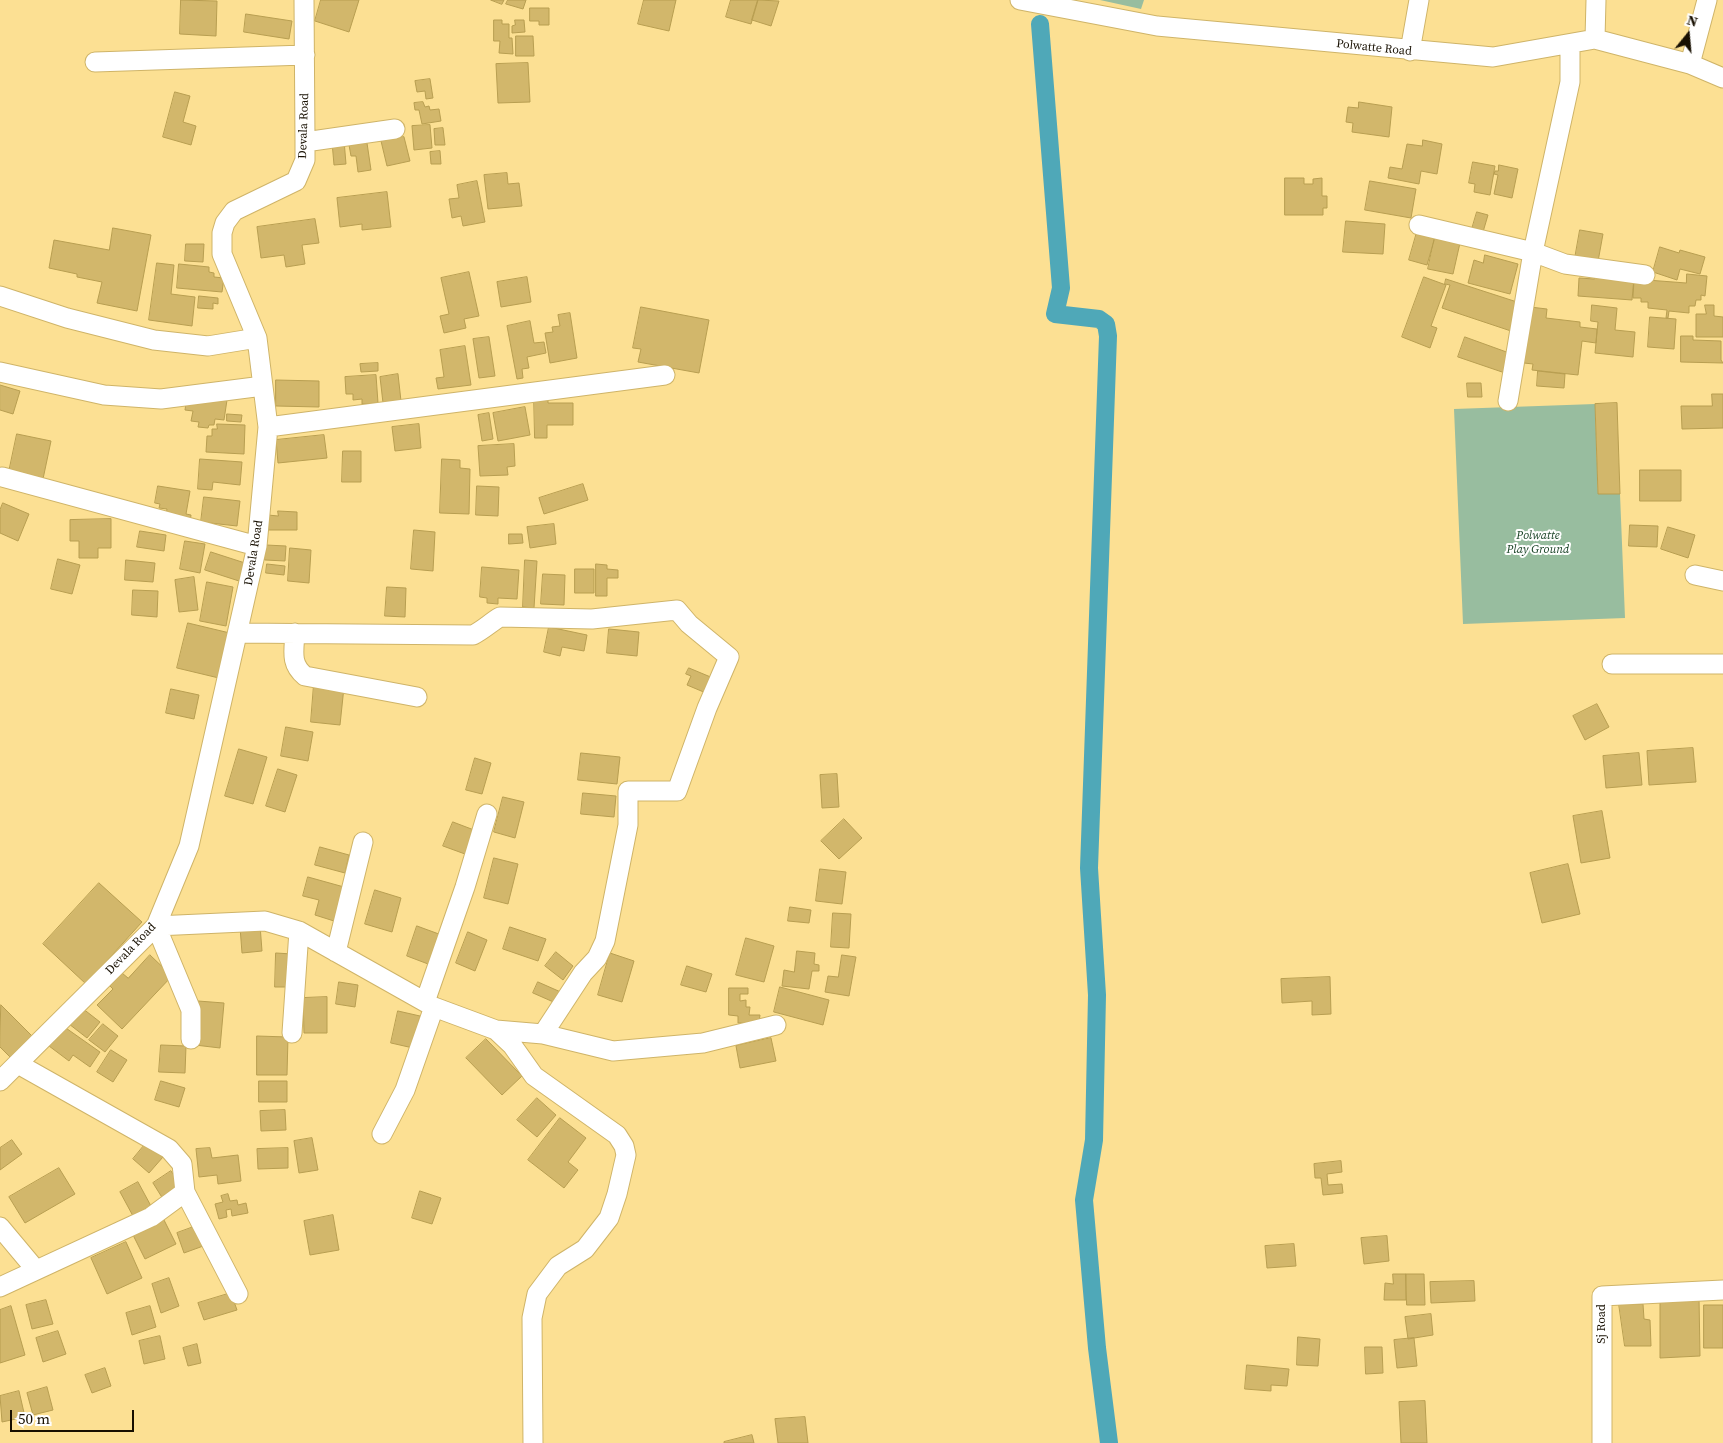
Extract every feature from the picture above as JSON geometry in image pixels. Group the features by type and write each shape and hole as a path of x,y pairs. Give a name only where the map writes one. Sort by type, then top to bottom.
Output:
{"street":[{"name":"Devala Road","path":"0,1081 156,926 189,846 257,546 268,426 257,338 222,254 225,223 234,211 296,181 305,160 306,55 304,0"},
{"name":"Polwatte Road","path":"1020,0 1157,26 1410,51 1493,57 1595,39 1690,64 1723,78"},
{"path":"1410,51 1419,0"},
{"path":"1595,39 1596,0"},
{"path":"1690,64 1707,0"},
{"path":"1508,401 1533,252 1570,82 1570,44"},
{"path":"96,62 306,55"},
{"path":"305,142 396,129"},
{"path":"1419,225 1533,252 1565,264 1645,275"},
{"path":"0,296 67,318 154,340 208,346 257,338"},
{"path":"0,372 104,395 161,399 262,386"},
{"path":"268,426 665,375"},
{"path":"2,477 257,546"},
{"path":"1695,575 1723,581"},
{"path":"238,633 473,635 484,630 490,622 500,617 592,619 677,610 689,624 729,657 707,708 677,791 628,791 628,825 605,941 597,958 583,973 543,1034"},
{"path":"295,633 293,661 296,669 305,676 417,697"},
{"path":"1612,664 1723,664"},
{"path":"382,1134 405,1090 487,814"},
{"path":"336,952 363,842"},
{"path":"191,1039 191,1010 156,926 265,921 298,931 430,1005 496,1030 543,1034 613,1050 703,1043 776,1024"},
{"path":"292,1033 298,931"},
{"path":"496,1030 512,1045 534,1076 617,1135 624,1146 626,1155 609,1218 585,1249 558,1266 536,1294 532,1318 533,1443"},
{"path":"18,1064 169,1149 182,1164 185,1192 238,1294"},
{"path":"0,1287 151,1217 185,1192"},
{"path":"0,1227 36,1270"},
{"name":"Sj Road","path":"1602,1443 1602,1296 1723,1290"}],"green space":[{"path":"1100,0 1144,0 1141,9"},
{"name":"Polwatte Play Ground","path":"1595,404 1598,494 1620,494 1625,618 1463,624 1454,409"}],"building":[{"path":"181,0 217,1 216,36 180,34"},
{"path":"321,0 359,0 349,32 315,21"},
{"path":"491,0 504,0 502,4"},
{"path":"508,0 526,0 523,9 506,4"},
{"path":"644,0 676,0 669,31 638,24"},
{"path":"731,0 758,0 751,24 726,17"},
{"path":"758,0 779,1 771,26 752,20"},
{"path":"530,8 549,8 549,25 539,25 539,21 530,21"},
{"path":"246,14 292,21 289,39 244,32"},
{"path":"494,20 502,20 502,24 509,24 509,38 512,38 513,54 499,53 500,41 494,41"},
{"path":"515,20 524,20 525,32 512,33 512,26 515,25"},
{"path":"516,36 533,36 534,56 516,56"},
{"path":"528,63 530,102 498,103 496,64"},
{"path":"430,79 433,98 426,99 425,91 417,92 415,81"},
{"path":"175,92 190,96 183,122 196,126 191,145 163,137"},
{"path":"423,102 425,107 429,106 430,110 439,109 441,121 422,124 419,110 415,110 414,103"},
{"path":"1359,102 1392,107 1389,137 1352,132 1353,123 1346,122 1348,107 1358,108"},
{"path":"430,125 432,148 414,150 412,126"},
{"path":"443,128 445,145 435,145 434,129"},
{"path":"404,137 410,161 387,166 381,141"},
{"path":"344,140 346,164 334,165 332,142"},
{"path":"1423,140 1442,144 1437,174 1421,171 1419,184 1388,178 1390,167 1402,169 1407,144 1422,146"},
{"path":"367,143 371,170 358,172 356,156 351,156 349,145"},
{"path":"440,151 441,164 431,164 430,152"},
{"path":"1473,162 1495,166 1490,195 1474,192 1475,184 1469,183"},
{"path":"1499,165 1518,169 1512,198 1494,194 1498,175 1494,174 1495,171 1498,171"},
{"path":"507,173 508,184 519,183 522,206 488,209 484,175"},
{"path":"1285,178 1304,178 1304,184 1313,184 1313,179 1322,178 1322,196 1327,196 1327,208 1323,208 1323,215 1285,215"},
{"path":"477,181 485,222 463,226 461,216 452,218 449,199 459,198 457,185"},
{"path":"1370,181 1416,189 1411,218 1365,210"},
{"path":"387,192 391,227 362,230 362,224 340,227 337,198"},
{"path":"1477,212 1488,215 1483,232 1472,229"},
{"path":"315,219 319,243 302,245 305,264 286,267 284,255 261,258 257,227"},
{"path":"1346,221 1385,224 1383,254 1343,252"},
{"path":"113,228 151,235 137,311 97,303 102,282 77,277 77,274 49,268 54,240 109,250"},
{"path":"1580,230 1603,234 1597,267 1574,264"},
{"path":"1417,232 1435,237 1427,265 1409,260"},
{"path":"1435,237 1460,243 1453,274 1428,269"},
{"path":"186,244 204,244 203,262 185,261"},
{"path":"1660,247 1679,253 1680,250 1705,257 1700,274 1680,269 1677,280 1653,272"},
{"path":"1485,255 1518,264 1510,294 1468,283 1474,260 1483,263"},
{"path":"157,263 174,265 171,294 195,297 192,326 149,320"},
{"path":"179,264 209,267 209,272 214,273 214,277 224,278 222,292 177,288"},
{"path":"469,272 479,316 464,319 466,328 444,333 440,316 449,314 441,278"},
{"path":"1594,274 1634,278 1632,300 1578,296 1579,278 1594,279"},
{"path":"1687,274 1707,276 1705,296 1701,295 1701,300 1696,300 1695,306 1689,306 1689,313 1669,311 1668,318 1666,318 1667,310 1648,308 1648,302 1641,302 1641,298 1633,298 1634,279 1686,283"},
{"path":"527,277 531,302 501,307 497,282"},
{"path":"1424,277 1446,285 1431,326 1437,328 1430,348 1402,337"},
{"path":"1446,279 1517,302 1514,332 1442,308 1450,285 1445,284"},
{"path":"199,296 218,298 218,304 213,303 213,309 198,308"},
{"path":"1592,305 1617,308 1615,330 1635,332 1633,357 1595,353 1598,322 1591,321"},
{"path":"1705,305 1714,305 1714,316 1723,317 1723,337 1696,337 1696,314 1706,314"},
{"path":"641,307 709,320 699,373 638,362 641,349 633,348"},
{"path":"1530,307 1547,309 1546,318 1580,322 1580,327 1597,329 1596,343 1582,341 1578,375 1532,370 1533,364 1524,363"},
{"path":"570,313 577,358 550,363 545,333 553,332 552,327 560,326 558,315"},
{"path":"1650,317 1676,319 1674,349 1648,347"},
{"path":"530,321 534,343 544,342 546,353 527,357 529,368 522,369 523,378 517,379 507,326"},
{"path":"1681,336 1693,336 1693,340 1721,341 1721,360 1723,363 1681,362"},
{"path":"489,337 495,376 479,378 473,339"},
{"path":"1465,337 1512,354 1505,373 1458,357"},
{"path":"465,346 471,385 438,389 436,378 444,377 440,350"},
{"path":"378,363 378,371 361,372 360,364"},
{"path":"1538,371 1565,374 1564,388 1537,386"},
{"path":"398,374 401,401 383,403 380,377"},
{"path":"376,375 378,403 362,404 362,399 353,400 353,394 346,394 345,377"},
{"path":"276,380 319,381 319,407 276,406"},
{"path":"1467,383 1481,383 1482,397 1468,397"},
{"path":"0,385 20,391 13,414 0,410"},
{"path":"1712,394 1723,394 1723,428 1682,429 1681,406 1712,406"},
{"path":"200,396 227,400 224,420 215,419 214,425 209,425 208,428 198,427 199,422 191,421 193,411 185,410 186,403 198,404"},
{"path":"534,396 548,396 548,403 573,403 573,425 547,425 547,438 535,438"},
{"path":"1617,403 1620,494 1598,494 1595,404"},
{"path":"525,407 530,435 498,441 493,413"},
{"path":"489,413 493,439 482,441 478,415"},
{"path":"227,414 242,415 241,422 227,421"},
{"path":"217,424 245,425 244,454 206,452 207,436 212,436 212,429 217,429"},
{"path":"419,424 421,448 395,451 392,427"},
{"path":"17,434 51,441 43,479 9,472"},
{"path":"324,435 327,458 278,463 276,440"},
{"path":"514,444 515,466 507,467 508,475 480,476 478,446"},
{"path":"343,451 361,451 361,482 342,482"},
{"path":"200,459 242,462 240,485 213,482 212,490 198,489"},
{"path":"442,459 460,460 460,468 470,469 469,514 440,513"},
{"path":"1640,470 1681,470 1681,501 1640,501"},
{"path":"583,484 588,500 544,514 539,498"},
{"path":"158,486 190,491 186,514 191,515 190,523 165,519 167,509 159,508 160,504 155,503"},
{"path":"477,486 499,487 498,516 476,515"},
{"path":"204,497 240,501 237,526 201,522"},
{"path":"3,503 29,514 18,541 0,533 0,510"},
{"path":"278,511 297,512 297,530 268,530 268,515 278,516"},
{"path":"111,519 111,548 98,548 98,558 79,558 79,541 70,541 70,520"},
{"path":"554,524 556,544 530,548 527,527"},
{"path":"1630,525 1658,526 1657,547 1629,546"},
{"path":"1668,527 1695,535 1688,558 1661,549"},
{"path":"414,530 435,532 433,571 411,569"},
{"path":"140,531 166,535 164,551 137,547"},
{"path":"509,534 522,534 523,543 509,544"},
{"path":"185,541 205,544 200,573 180,569"},
{"path":"266,545 286,546 285,561 265,560"},
{"path":"290,548 311,550 309,583 288,581"},
{"path":"211,552 245,563 239,581 205,570"},
{"path":"58,559 80,565 72,594 51,589"},
{"path":"126,560 155,563 153,582 125,580"},
{"path":"525,560 537,561 534,608 523,607"},
{"path":"267,564 285,566 284,575 266,573"},
{"path":"596,564 607,565 607,569 618,570 618,578 607,578 607,596 596,596"},
{"path":"482,567 519,570 517,599 498,598 498,604 487,603 487,598 480,597"},
{"path":"575,569 594,569 594,593 575,593"},
{"path":"543,574 565,575 564,605 541,604"},
{"path":"194,577 198,610 179,612 175,580"},
{"path":"207,582 233,587 226,626 200,621"},
{"path":"387,587 406,588 405,617 385,616"},
{"path":"133,590 158,591 157,617 132,615"},
{"path":"188,623 234,634 223,679 177,668"},
{"path":"549,627 587,635 584,651 562,647 560,656 544,652"},
{"path":"609,629 639,632 637,656 607,653"},
{"path":"689,668 713,678 706,693 687,685 691,676 686,674"},
{"path":"314,684 344,687 340,725 311,722"},
{"path":"171,689 199,695 194,719 166,713"},
{"path":"1597,704 1609,727 1585,740 1573,716"},
{"path":"286,727 313,732 308,761 281,756"},
{"path":"1693,748 1696,782 1649,785 1647,751"},
{"path":"239,749 267,757 253,804 225,796"},
{"path":"581,753 620,757 617,784 578,780"},
{"path":"1639,753 1642,785 1606,788 1603,756"},
{"path":"475,758 491,763 482,794 466,790"},
{"path":"278,769 297,775 285,812 266,806"},
{"path":"837,774 839,807 822,808 820,775"},
{"path":"583,793 616,796 614,817 581,814"},
{"path":"503,797 524,802 515,838 494,832"},
{"path":"1602,811 1610,858 1581,863 1573,816"},
{"path":"844,819 862,838 839,859 821,841"},
{"path":"453,822 474,830 465,854 443,846"},
{"path":"320,847 349,855 345,873 315,865"},
{"path":"494,858 518,864 508,904 484,898"},
{"path":"1568,864 1580,914 1542,923 1530,873"},
{"path":"820,869 846,872 842,904 816,901"},
{"path":"308,877 344,887 334,921 315,915 319,900 303,896"},
{"path":"99,883 142,922 86,984 43,944"},
{"path":"375,890 401,898 392,932 365,924"},
{"path":"790,907 811,910 809,923 788,921"},
{"path":"833,913 851,914 849,948 831,947"},
{"path":"260,925 262,951 242,953 240,927"},
{"path":"417,926 447,937 436,967 407,956"},
{"path":"510,927 546,939 538,961 503,949"},
{"path":"468,932 487,940 475,971 456,963"},
{"path":"746,938 774,946 764,982 736,975"},
{"path":"797,951 815,953 814,964 819,965 819,971 812,971 809,989 782,986 784,970 794,972"},
{"path":"556,952 573,966 563,980 545,966"},
{"path":"276,953 292,954 291,987 275,987"},
{"path":"610,953 634,961 622,1002 598,995"},
{"path":"150,955 172,976 122,1029 97,1005 113,989 110,986 122,973 128,978"},
{"path":"842,955 856,957 849,996 825,992 828,976 838,977"},
{"path":"687,966 712,974 706,992 681,985"},
{"path":"1330,977 1331,1014 1312,1015 1312,1001 1282,1003 1281,979"},
{"path":"339,982 358,985 355,1007 336,1004"},
{"path":"538,982 563,993 558,1004 533,993"},
{"path":"780,987 829,1000 823,1025 774,1012"},
{"path":"729,988 748,988 748,994 740,994 740,1001 746,1000 746,1007 750,1007 749,1015 760,1015 759,1023 738,1023 738,1016 729,1015"},
{"path":"327,997 327,1033 304,1033 303,998"},
{"path":"198,1001 224,1003 220,1048 195,1045"},
{"path":"1,1005 33,1037 11,1058 0,1047"},
{"path":"82,1008 100,1022 87,1038 69,1024"},
{"path":"398,1011 420,1016 413,1048 391,1043"},
{"path":"103,1024 118,1036 105,1052 89,1040"},
{"path":"63,1026 100,1052 90,1067 73,1055 69,1061 49,1046"},
{"path":"257,1036 288,1037 287,1075 257,1075"},
{"path":"771,1038 776,1061 740,1068 736,1046"},
{"path":"486,1039 522,1076 502,1095 466,1058"},
{"path":"161,1045 186,1046 185,1073 159,1072"},
{"path":"111,1050 127,1060 113,1082 97,1072"},
{"path":"161,1081 185,1088 179,1107 155,1100"},
{"path":"259,1081 287,1081 287,1102 259,1102"},
{"path":"537,1098 556,1115 537,1137 517,1120"},
{"path":"285,1110 286,1130 261,1131 260,1111"},
{"path":"560,1118 586,1138 568,1162 578,1170 564,1188 528,1160"},
{"path":"312,1138 318,1170 299,1173 294,1141"},
{"path":"12,1140 22,1154 0,1170 0,1148"},
{"path":"147,1142 163,1157 149,1173 133,1159"},
{"path":"210,1148 212,1158 238,1155 241,1181 218,1184 217,1175 199,1177 196,1149"},
{"path":"288,1148 288,1168 258,1169 257,1149"},
{"path":"1341,1161 1342,1172 1327,1174 1328,1185 1342,1184 1343,1193 1323,1195 1321,1178 1315,1178 1314,1164"},
{"path":"59,1168 75,1194 25,1223 9,1197"},
{"path":"171,1171 182,1187 163,1199 153,1183"},
{"path":"138,1182 151,1206 133,1216 120,1192"},
{"path":"420,1191 441,1198 432,1224 412,1218"},
{"path":"228,1194 230,1201 237,1200 238,1205 246,1203 248,1213 232,1216 231,1209 226,1210 227,1217 219,1219 215,1204 223,1202 221,1196"},
{"path":"333,1215 339,1250 310,1255 304,1221"},
{"path":"164,1220 176,1244 145,1259 133,1235"},
{"path":"199,1225 206,1245 184,1253 177,1233"},
{"path":"1387,1236 1389,1261 1364,1264 1361,1238"},
{"path":"126,1242 142,1278 107,1294 91,1258"},
{"path":"1294,1244 1296,1266 1267,1268 1265,1246"},
{"path":"1393,1274 1406,1274 1406,1300 1384,1300 1385,1283 1393,1284"},
{"path":"1406,1274 1424,1274 1425,1305 1407,1305"},
{"path":"169,1278 179,1306 161,1313 152,1284"},
{"path":"1474,1281 1475,1301 1431,1303 1430,1282"},
{"path":"231,1293 237,1310 204,1320 198,1303"},
{"path":"1699,1297 1700,1356 1660,1358 1660,1299"},
{"path":"46,1300 53,1324 32,1329 26,1305"},
{"path":"1619,1304 1643,1304 1644,1319 1650,1320 1651,1346 1625,1346"},
{"path":"1704,1305 1723,1305 1723,1348 1704,1348"},
{"path":"11,1306 25,1355 0,1363 0,1310"},
{"path":"150,1306 156,1327 132,1335 126,1313"},
{"path":"1431,1314 1433,1335 1408,1339 1405,1317"},
{"path":"58,1331 66,1354 43,1362 36,1338"},
{"path":"160,1336 165,1359 144,1364 139,1341"},
{"path":"1298,1337 1320,1339 1318,1366 1297,1365"},
{"path":"1414,1338 1417,1366 1397,1368 1394,1340"},
{"path":"197,1344 201,1363 188,1366 183,1348"},
{"path":"1365,1347 1382,1347 1383,1373 1366,1374"},
{"path":"1247,1365 1289,1369 1287,1386 1271,1385 1271,1391 1245,1389"},
{"path":"105,1368 111,1386 92,1393 85,1375"},
{"path":"47,1387 53,1410 33,1415 27,1393"},
{"path":"19,1391 25,1417 2,1422 0,1396"},
{"path":"1425,1401 1427,1443 1401,1443 1399,1402"},
{"path":"805,1417 808,1443 778,1443 775,1419"},
{"path":"752,1435 754,1443 724,1443 724,1442"}],"waterway":[{"path":"1040,24 1061,288 1055,314 1099,319 1106,324 1108,336 1089,868 1097,995 1094,1140 1084,1200 1097,1348 1109,1443"}]}
